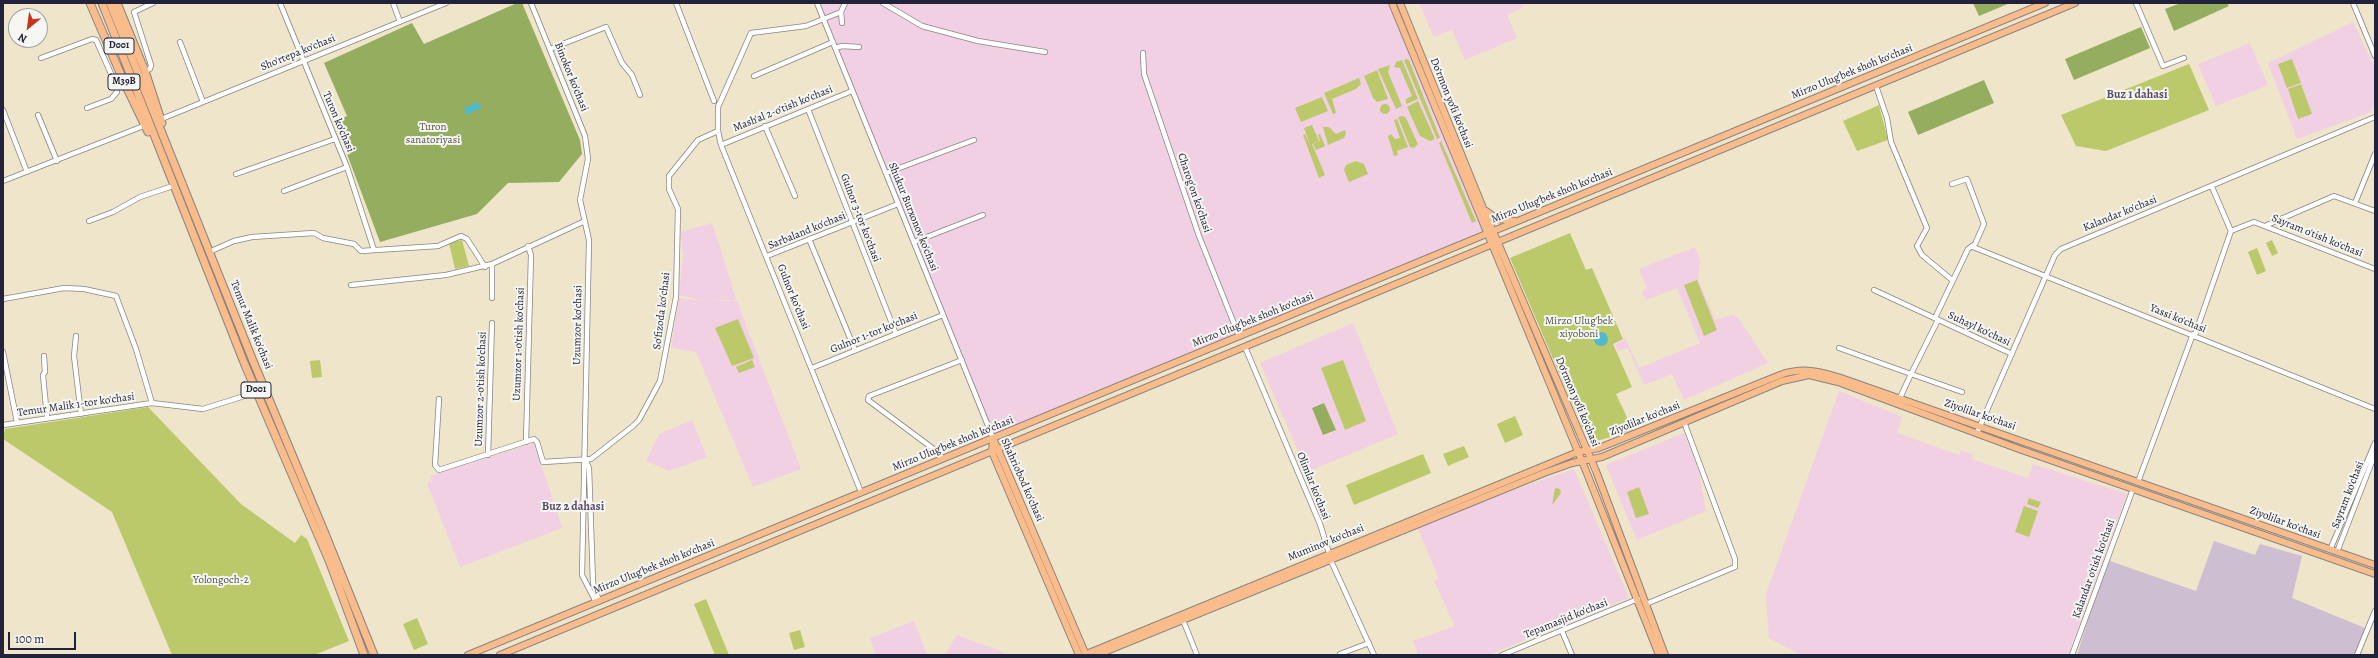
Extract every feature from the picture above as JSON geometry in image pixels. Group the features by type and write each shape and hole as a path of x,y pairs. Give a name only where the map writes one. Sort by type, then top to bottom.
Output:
{"highway":[{"name":"M39B","path":"90,3 124,82 147,125"},
{"name":"Temur Malik ko'chasi","path":"102,3 147,125 163,158 257,392 330,563 364,655"},
{"name":"Temur Malik ko'chasi","path":"110,3 159,120 171,156 209,252 374,655"},
{"path":"117,3 145,71 159,120"}],"main road":[{"name":"Do‘rmon yo‘li ko‘chasi","path":"1392,3 1491,245 1582,461 1659,655"},
{"name":"Do‘rmon yo‘li ko‘chasi","path":"1400,3 1483,208 1591,460 1665,655"},
{"name":"Mirzo Ulug'bek shoh ko'chasi","path":"468,655 2045,3"},
{"name":"Mirzo Ulug'bek shoh ko'chasi","path":"501,655 2076,3"},
{"path":"1860,80 1864,91"},
{"path":"1483,208 1497,220 1519,220"},
{"path":"1303,310 1308,321"},
{"path":"1176,362 1181,374"},
{"name":"Ziyolilar ko'chasi","path":"1578,452 1599,448 1794,371 1821,372 1916,403 2375,565"},
{"name":"Ziyolilar ko'chasi","path":"1582,461 1591,460 1782,381 1809,375 1838,382 2222,521 2375,574"},
{"path":"1914,410 1916,403"},
{"name":"Shahriobod ko'chasi","path":"993,438 999,449 1085,654"},
{"name":"Shahriobod ko'chasi","path":"993,438 992,452 1078,655"},
{"name":"Muminov ko'chasi","path":"1085,654 1329,552 1578,452"},
{"name":"Muminov ko'chasi","path":"1097,655 1544,473 1582,461"},
{"path":"2099,477 2102,469"},
{"path":"2222,521 2225,512"},
{"name":"Sayram ko'chasi","path":"2330,550 2330,558"},
{"name":"Sayram ko'chasi","path":"2330,558 2337,552"},
{"path":"655,578 659,589"},
{"path":"542,624 547,636"},
{"path":"497,643 501,655"}],"street":[{"path":"145,71 150,69 151,65 134,12 153,3"},
{"name":"Turon ko'chasi","path":"280,3 347,167 374,250"},
{"path":"393,3 400,22"},
{"name":"Sho'rtepa ko'chasi","path":"159,120 446,3"},
{"name":"Binokor ko'chasi","path":"531,3 585,136 588,159 580,193"},
{"path":"676,3 714,101"},
{"name":"Shukur Burxonov ko'chasi","path":"817,3 993,438"},
{"path":"842,23 841,12 845,3"},
{"path":"883,3 922,26 978,41 1044,52"},
{"path":"2136,3 2163,66 2184,58"},
{"path":"2354,3 2375,56"},
{"path":"823,18 841,12"},
{"name":"Gulnor koʻchasi","path":"823,18 806,26 751,33 718,107 718,131 721,145 861,492"},
{"path":"550,49 606,26 622,63 632,75 640,95"},
{"path":"41,58 95,39 116,85 117,92 113,98 87,108"},
{"path":"180,42 203,102"},
{"path":"754,76 833,42"},
{"path":"835,48 842,46 859,48"},
{"name":"Charog'on ko'chasi","path":"1143,53 1144,74 1187,204 1239,336"},
{"path":"116,85 124,82"},
{"path":"1876,86 1887,118 1891,142 1927,228 1917,246 1922,256 1952,280"},
{"name":"Mash'al 2-o'tish ko'chasi","path":"721,145 852,91"},
{"name":"Gulnor 3-tor koʻchasi","path":"808,109 896,334"},
{"path":"3,111 26,172"},
{"path":"38,115 57,161"},
{"name":"Kalandar ko'chasi","path":"1977,433 2047,277 2055,255 2069,244 2212,187 2375,118"},
{"path":"3,181 147,125"},
{"path":"765,126 795,196"},
{"name":"So'fizoda ko'chasi","path":"585,459 591,459 633,426 638,420 660,381 676,297 678,210 669,190 669,176 698,140 718,131"},
{"path":"236,174 335,139"},
{"path":"886,173 974,140"},
{"path":"2355,203 2375,154"},
{"path":"284,191 347,167"},
{"name":"Suhayl ko'chasi","path":"1900,398 1937,319 1952,280 1968,249 1973,247 1983,227 1982,219 1967,179 1952,184"},
{"path":"88,221 113,212 140,197 173,186"},
{"path":"2138,482 2194,335 2231,231 2212,187"},
{"name":"Uzumzor ko'chasi","path":"580,193 581,206 589,240 582,575 598,602"},
{"path":"2267,225 2334,196 2375,211"},
{"name":"Sarbaland ko'chasi","path":"767,256 898,204"},
{"path":"914,242 983,215"},
{"path":"351,285 446,275 485,267 585,221"},
{"name":"Sayram o'tish ko'chasi","path":"2231,231 2254,222 2267,225 2375,269"},
{"path":"209,252 234,241 252,237 314,233 323,238 354,244 361,251 438,246 461,236 467,239 485,267"},
{"path":"809,239 855,350"},
{"name":"Uzumzor 1-o'tish ko'chasi","path":"526,442 531,255 528,246"},
{"name":"Yassi ko'chasi","path":"1973,247 2375,409"},
{"path":"492,264 492,298"},
{"name":"Temur Malik 1-tor ko'chasi","path":"3,299 64,288 84,289 116,296 136,349 152,403"},
{"name":"Suhayl ko'chasi","path":"1874,290 2012,354"},
{"name":"Gulnor 1-tor koʻchasi","path":"812,368 943,315"},
{"name":"Uzumzor 2-o'tish ko'chasi","path":"488,455 492,323"},
{"path":"76,336 74,356 81,414"},
{"name":"Olimlar ko'chasi","path":"1245,347 1320,524 1331,560 1374,655"},
{"path":"1839,348 1962,392"},
{"path":"3,352 17,422"},
{"path":"44,356 45,372 43,375 47,417"},
{"path":"942,459 939,453 868,400 869,396 962,360"},
{"name":"Temur Malik 1-tor ko'chasi","path":"3,425 47,417 81,414 152,403 203,409 257,392"},
{"path":"439,399 436,468 440,470 488,455 534,438 543,462 585,459"},
{"path":"1646,604 1734,567 1735,559 1684,422"},
{"name":"Sayram ko'chasi","path":"2330,550 2375,443"},
{"name":"Sayram ko'chasi","path":"2337,552 2375,454"},
{"name":"Uzumzor ko'chasi","path":"585,459 589,468 593,583 598,602"},
{"name":"Kalandar o'tish ko'chasi","path":"2072,655 2133,489"},
{"name":"Tepamasjid ko'chasi","path":"1502,655 1638,599"},
{"path":"2357,655 2375,611"},
{"path":"1183,620 1197,655"},
{"path":"1562,631 1572,655"},
{"path":"1340,654 1368,643"}],"shaded area":[{"path":"817,3 1392,3 1487,234 993,438"},
{"path":"1419,3 1521,3 1523,7 1507,15 1517,38 1465,60 1452,30 1434,37"},
{"path":"2353,22 2375,68 2375,102 2371,112 2297,139 2268,63"},
{"path":"2250,43 2268,85 2216,106 2198,64"},
{"path":"712,223 736,300 704,301 679,295 683,257 681,232"},
{"path":"1695,247 1700,261 1698,279 1715,320 1732,315 1738,317 1768,363 1684,400 1672,374 1644,385 1628,348 1618,351 1615,344 1626,339 1639,368 1700,343 1677,288 1646,300 1642,291 1647,288 1639,269"},
{"path":"679,298 704,301 737,301 801,469 753,487 696,352 671,348"},
{"path":"1353,323 1398,434 1307,472 1260,363"},
{"path":"1839,391 1902,417 1897,433 1959,455 1961,450 1973,454 1972,459 2028,478 2033,464 2127,494 2068,655 1801,655 1769,638 1766,594"},
{"path":"692,420 707,457 669,471 646,461 659,434"},
{"path":"1684,433 1699,472 1706,511 1637,540 1606,465"},
{"path":"534,443 562,528 460,567 427,483 432,481 430,476"},
{"path":"1574,469 1629,598 1488,655 1418,655 1413,641 1455,626 1434,581 1439,579 1416,524"},
{"path":"2214,541 2255,555 2260,544 2302,556 2292,598 2365,628 2354,655 2077,655 2107,560 2196,591"},
{"path":"914,621 927,655 876,655 870,638"},
{"path":"957,635 1003,652 1004,655 945,655"}],"green space":[{"name":"Turon sanatoriyasi","path":"517,3 522,3 580,140 582,154 559,182 508,183 477,214 380,242 335,122 347,116 324,63 412,23 424,44"},
{"path":"1973,3 2010,3 1979,16"},
{"path":"2181,3 2227,3 2229,6 2174,31 2165,9"},
{"path":"2141,27 2150,48 2074,80 2065,59"},
{"path":"2292,59 2301,83 2287,88 2278,64"},
{"path":"1402,60 1418,99 1406,104 1406,99 1412,96 1400,68 1394,67 1396,62"},
{"path":"1404,60 1409,60 1440,138 1437,139"},
{"path":"2189,64 2209,110 2106,151 2076,146 2061,115"},
{"path":"1390,65 1388,72 1402,106 1396,109 1378,69"},
{"path":"1377,70 1388,99 1377,102 1373,98 1364,76"},
{"path":"1359,78 1361,84 1356,89 1332,99 1336,113 1333,114 1324,93"},
{"path":"1984,80 1994,103 1918,135 1908,112"},
{"path":"2301,84 2312,114 2298,119 2288,89"},
{"path":"1322,97 1328,111 1301,122 1295,108"},
{"path":"1418,101 1435,139 1430,141 1420,136 1407,107"},
{"path":"1385,104 1390,109 1385,114 1380,109"},
{"path":"1879,105 1888,140 1857,151 1843,121"},
{"path":"1403,116 1406,118 1418,144 1414,148 1410,147 1398,117"},
{"path":"1397,119 1408,147 1397,151 1398,155 1394,156 1388,136 1391,134 1395,139 1400,138 1394,120"},
{"path":"1312,125 1319,141 1312,144 1325,175 1319,178 1303,135 1305,134 1310,145 1304,128"},
{"path":"1323,127 1329,127 1336,134 1345,130 1346,133 1344,138 1328,145"},
{"path":"1320,134 1325,146 1316,150 1313,144 1320,141 1318,135"},
{"path":"1441,141 1476,221 1472,223 1439,143"},
{"path":"1356,161 1364,164 1368,174 1349,182 1344,170 1346,165"},
{"name":"Mirzo Ulug'bek xiyoboni","path":"1570,233 1586,270 1592,268 1623,339 1613,344 1632,387 1616,394 1633,430 1594,442 1587,438 1510,258"},
{"path":"462,240 469,266 455,269 449,243"},
{"path":"2272,240 2278,253 2272,256 2266,243"},
{"path":"2257,248 2266,271 2257,275 2248,252"},
{"path":"1697,280 1717,330 1704,336 1684,285"},
{"path":"738,319 754,358 732,366 715,328"},
{"path":"320,360 322,377 312,378 310,361"},
{"path":"752,360 755,367 739,373 736,367"},
{"path":"1343,360 1366,421 1345,430 1321,368"},
{"path":"1324,403 1336,430 1323,435 1312,408"},
{"name":"Yolongoch-2","path":"148,407 241,504 295,543 301,535 307,539 349,641 314,655 172,655 112,512 3,439 5,429"},
{"path":"1515,416 1523,435 1505,443 1497,424"},
{"path":"1464,446 1469,457 1448,466 1443,454"},
{"path":"1423,454 1431,473 1354,505 1346,485"},
{"path":"1639,487 1649,514 1636,518 1627,492"},
{"path":"1555,488 1560,489 1561,493 1552,505"},
{"path":"2029,498 2041,502 2038,508 2027,504"},
{"path":"2024,506 2038,511 2029,537 2015,532"},
{"path":"706,599 729,655 715,655 694,604"},
{"path":"417,618 428,644 414,650 403,624"},
{"path":"800,630 805,647 794,650 789,633"}],"water":[{"path":"479,102 481,108 466,115 464,108"},
{"path":"1601,332 1606,334 1608,339 1606,344 1601,346 1596,344 1594,339 1596,334"}],"district":[{"name":"Buz 1 dahasi","path":"2137,95"},
{"name":"Buz 2 dahasi","path":"573,507"}]}
